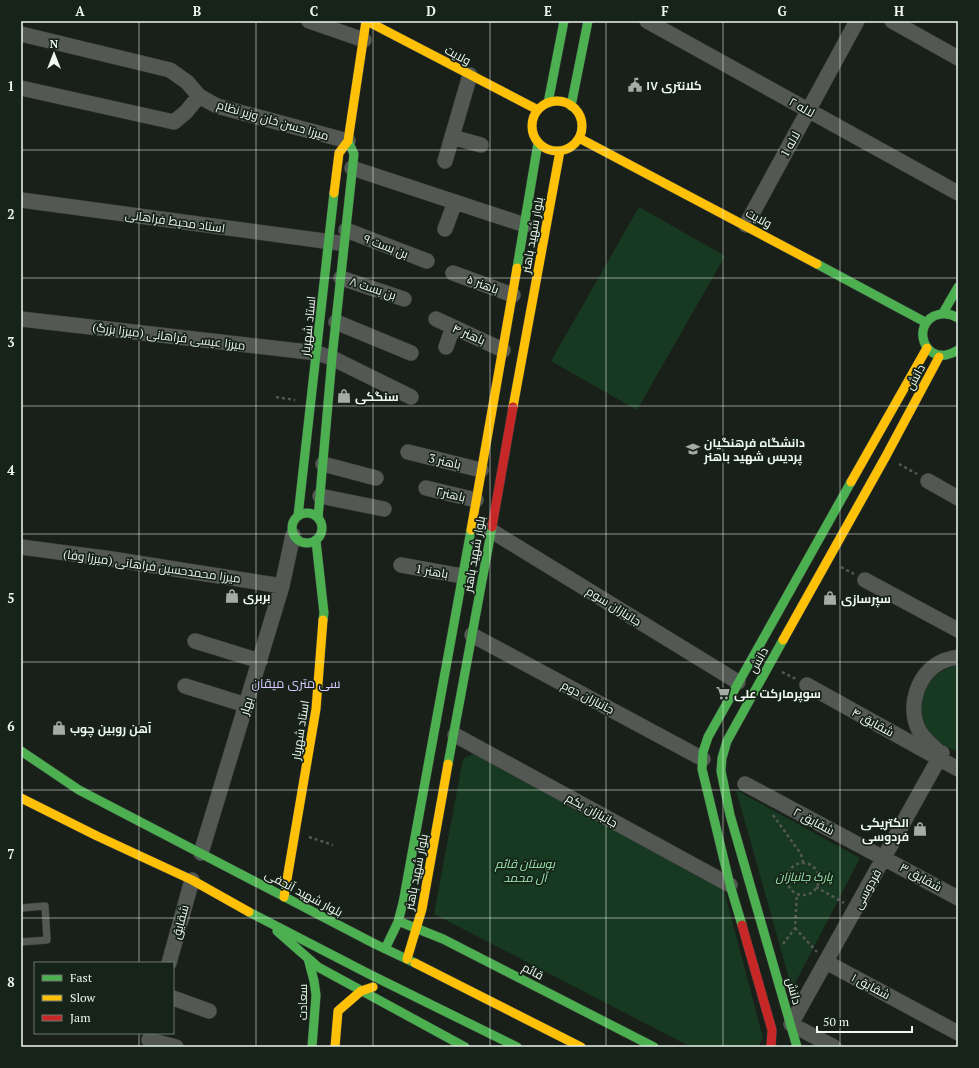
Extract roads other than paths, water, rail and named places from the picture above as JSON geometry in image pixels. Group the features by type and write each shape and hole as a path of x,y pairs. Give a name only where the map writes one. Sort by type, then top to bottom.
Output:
{"street":[{"path":"309,21 364,40"},
{"name":"استاد شهریار","path":"298,516 339,153 348,141 367,21"},
{"name":"ولایت","path":"367,21 538,110"},
{"path":"548,103 564,21"},
{"path":"571,106 588,21"},
{"name":"لاله ۲","path":"647,21 958,193"},
{"name":"لاله 1","path":"746,225 857,21"},
{"path":"892,21 958,58"},
{"name":"میرزا حسن خان وزیر نظام","path":"22,38 170,70 186,82 199,96 217,106 348,141"},
{"path":"445,160 470,75"},
{"path":"21,88 174,122 186,112 199,96"},
{"path":"556,101 564,102 571,106 577,111 582,124 582,131 579,138 568,149 552,151 544,148 534,137 532,122 534,116 538,110 548,103 556,101"},
{"path":"452,137 481,145"},
{"name":"ولایت","path":"579,138 746,225 925,322"},
{"name":"استاد شهریار","path":"318,518 332,358 354,154 348,141"},
{"name":"بلوار شهید باهنر","path":"385,949 398,922 410,863 513,295 538,143"},
{"name":"بلوار شهید باهنر","path":"407,959 422,908 455,735 490,530 560,151"},
{"path":"352,168 525,225"},
{"name":"استاد محیط فراهانی","path":"21,200 329,241 345,237"},
{"path":"445,229 455,202"},
{"name":"بن بست ۹","path":"345,237 427,261"},
{"name":"باهنر ۵","path":"453,273 513,295"},
{"name":"بن بست ۸","path":"341,278 404,299"},
{"path":"943,312 958,287"},
{"path":"956,353 940,355 933,353 924,342 922,336 925,322 936,314 943,312 958,318"},
{"name":"باهنر ۴","path":"436,319 503,350"},
{"name":"میرزا عیسی فراهانی (میرزا بزرگ)","path":"21,320 317,353 332,358 411,397"},
{"path":"336,322 411,354"},
{"path":"446,347 453,327"},
{"name":"دانش","path":"772,1030 730,885 702,769 703,752 708,737 738,682 928,348"},
{"name":"دانش","path":"797,1047 730,815 721,771 722,758 727,741 886,456 940,355"},
{"name":"باهنر 3","path":"408,452 481,470"},
{"path":"323,464 376,478"},
{"path":"928,481 958,498"},
{"name":"باهنر۲","path":"426,488 476,500"},
{"path":"320,496 384,509"},
{"path":"308,513 318,518 321,522 322,532 316,541 311,543 300,542 293,535 292,524 298,516 308,513"},
{"name":"جانبازان سوم","path":"490,530 738,682"},
{"name":"بهار","path":"201,853 282,586 293,535"},
{"name":"استاد شهریار","path":"284,897 316,709 324,613 316,541"},
{"name":"میرزا محمدحسین فراهانی (میرزا وفا)","path":"21,548 112,559 282,586"},
{"name":"باهنر 1","path":"401,565 462,576"},
{"path":"865,580 958,630"},
{"name":"جانبازان دوم","path":"472,635 703,760"},
{"path":"195,642 260,661"},
{"path":"958,657 943,661 929,670 919,684 914,699 914,716 919,731 929,745 940,756 958,769"},
{"name":"شقایق ۴","path":"807,685 940,756"},
{"path":"185,686 246,705"},
{"name":"جانبازان یکم","path":"455,735 730,885"},
{"name":"بلوار شهید آنجفی","path":"23,755 79,790 385,949 581,1047"},
{"path":"940,756 958,758"},
{"name":"فردوسی","path":"791,1024 940,756"},
{"name":"شقایق ۲","path":"745,784 884,857"},
{"path":"21,798 97,836 192,880 264,920 517,1047"},
{"name":"شقایق ۳","path":"884,857 958,898"},
{"path":"410,863 413,871 419,873 430,867"},
{"name":"شقایق","path":"169,962 192,880"},
{"path":"264,920 318,967 465,1047"},
{"name":"قائم","path":"398,922 443,939 654,1047"},
{"name":"سعادت","path":"308,958 316,995 312,1047"},
{"name":"شقایق ۱","path":"826,962 958,1033"},
{"path":"335,1047 338,1011 361,991 388,983"},
{"path":"174,998 209,1011"},
{"path":"315,1008 318,1006 328,1006 338,1011"},
{"path":"770,1047 772,1030 791,1024 834,1047"},
{"path":"149,1040 176,1047"}],"lane":[{"path":"21,908 45,906 47,940 21,942"}],"place":[{"name":"کلانتری ۱۷","path":"635,85"},
{"name":"سنگکی","path":"344,396"},
{"name":"دانشگاه فرهنگیان پردیس شهید باهنر","path":"693,449"},
{"name":"بربری","path":"232,596"},
{"name":"سپرسازی","path":"830,598"},
{"name":"سوپرمارکت علی","path":"723,693"},
{"name":"آهن روبین چوب","path":"59,728"},
{"name":"الکتریکی فردوسی","path":"920,829"}],"district":[{"name":"سی متری میقان","path":"296,683"}],"park label":[{"name":"بوستان قائم آل محمد","path":"525,870"},
{"name":"پارک جانبازان","path":"804,876"}]}
